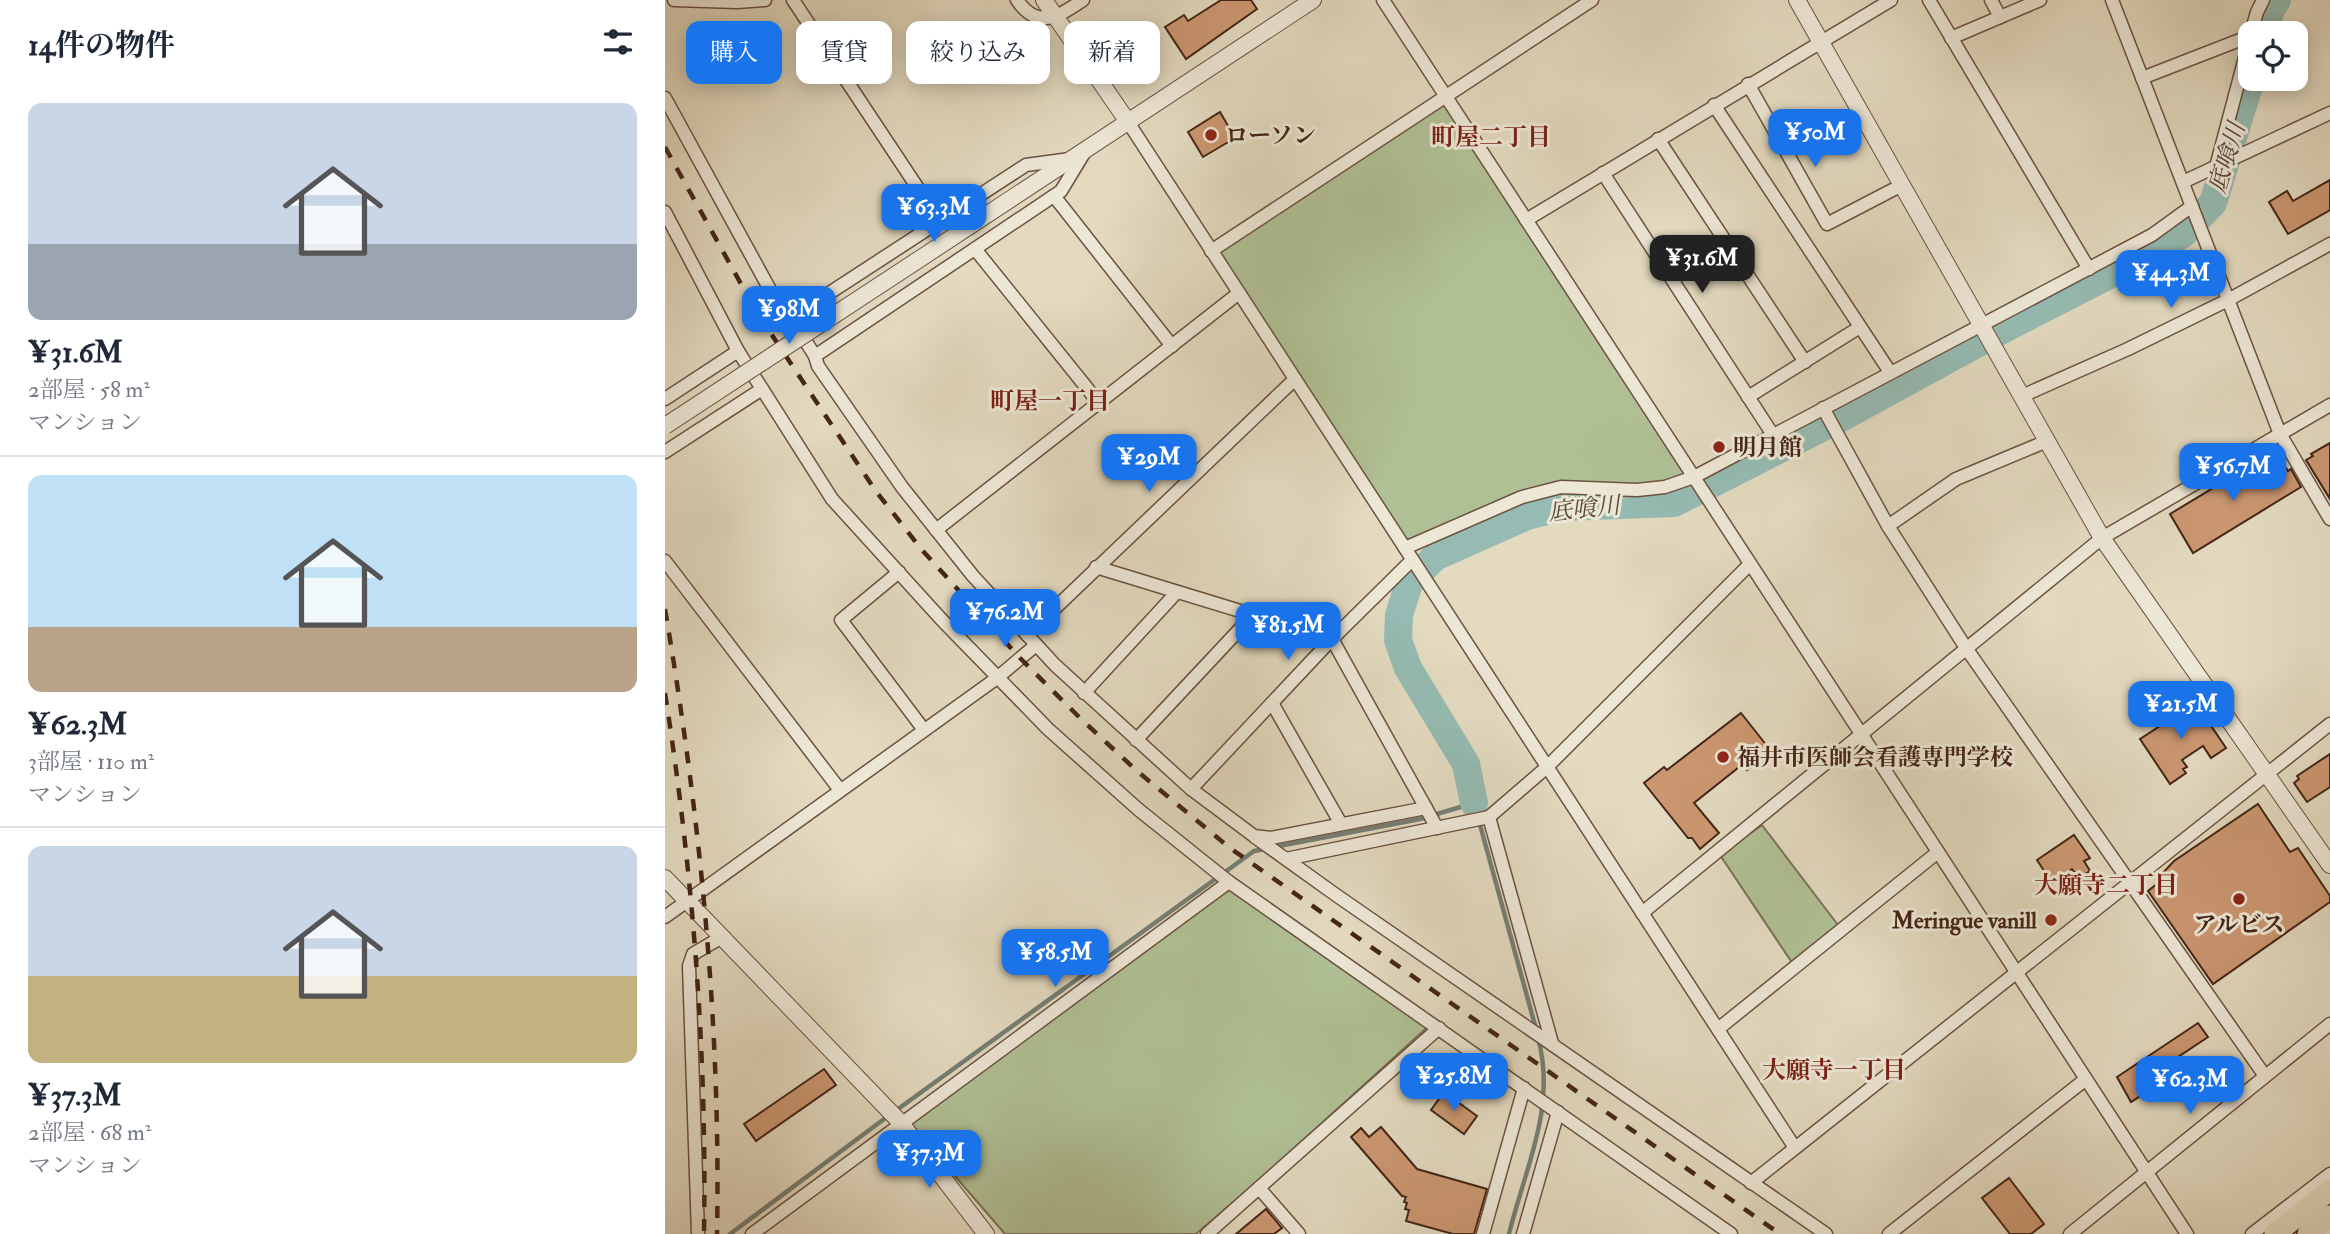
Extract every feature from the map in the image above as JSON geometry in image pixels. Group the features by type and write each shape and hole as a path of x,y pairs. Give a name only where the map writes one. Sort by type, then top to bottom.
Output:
{"highway":[{"path":"2275,1234 2330,1190"},
{"path":"2308,1234 2330,1216"}],"street":[{"path":"674,0 765,0"},
{"path":"793,0 939,220"},
{"path":"1017,0 1023,9 1033,16 1056,18 1076,2"},
{"path":"1044,0 1128,122 1795,1148"},
{"path":"665,426 1313,0"},
{"path":"1383,0 2187,1234"},
{"path":"1212,251 1591,0"},
{"path":"1797,0 2102,538 2330,865"},
{"path":"1526,219 1891,0"},
{"path":"1929,0 2089,269"},
{"path":"1991,0 2000,17"},
{"path":"1951,38 2040,0"},
{"path":"2112,0 2280,434 2330,519"},
{"path":"2254,21 2263,0"},
{"path":"2142,78 2238,40"},
{"path":"2216,167 2238,84"},
{"path":"1748,85 1827,223 1902,185"},
{"path":"665,98 780,308 791,318 815,356 818,366 902,487 973,576 1084,693 1191,789 1254,836 1826,1234"},
{"path":"1714,106 1890,372"},
{"path":"2183,183 2330,113"},
{"path":"1658,139 1805,362"},
{"path":"791,318 1026,164 1079,154"},
{"path":"815,356 1061,191 1079,154"},
{"path":"1603,173 1773,435"},
{"path":"1054,196 1172,346"},
{"path":"1405,548 1522,497 1560,487 1637,490 1665,488 1693,477 2152,235 2192,206"},
{"path":"665,212 738,351 832,499 996,678 1083,762 1229,882 1731,1234"},
{"path":"2022,396 2128,349 2228,300 2330,244"},
{"path":"975,249 1099,403"},
{"path":"936,530 1239,293"},
{"path":"1748,397 1860,327"},
{"path":"665,399 738,351"},
{"path":"665,917 996,678 1096,567 1295,379"},
{"path":"665,452 762,389"},
{"path":"1642,913 2102,538 2330,405"},
{"path":"1823,408 1888,526 1966,648 2265,1076"},
{"path":"1888,526 1956,479 2047,441"},
{"path":"1191,789 1332,639 1412,559"},
{"path":"665,561 840,790"},
{"path":"1286,859 1489,817 1547,767 1750,564"},
{"path":"1096,567 1332,639 1437,828"},
{"path":"899,572 841,620 924,730"},
{"path":"1084,693 1177,592"},
{"path":"1136,740 1254,615"},
{"path":"1272,703 1342,824"},
{"path":"1751,1183 2330,723"},
{"path":"1254,836 1271,838 1426,808"},
{"path":"1489,817 1552,1044"},
{"path":"1717,1029 1938,852"},
{"path":"665,878 901,1123 986,1234"},
{"path":"752,1234 1229,882"},
{"path":"698,1234 689,966 693,954 722,937"},
{"path":"2070,1234 2330,1024"},
{"path":"1206,1234 1439,1028"},
{"path":"1889,1234 2085,1079"},
{"path":"1483,1234 1524,1088"},
{"path":"1523,1234 1558,1112"},
{"path":"2252,1234 2330,1174"},
{"path":"1259,1188 1299,1234"}],"green space":[{"path":"1445,95 1694,477 1637,490 1548,490 1405,548 1211,251"},
{"path":"1762,825 1841,929 1795,967 1720,855"},
{"path":"1234,885 1432,1023 1196,1234 1005,1234 910,1124"}],"building":[{"path":"1221,0 1251,0 1257,9 1186,59 1165,27 1184,15 1188,21"},
{"name":"ローソン","path":"1220,112 1235,138 1203,157 1188,132"},
{"path":"2330,180 2330,210 2288,234 2269,202 2287,191 2293,201"},
{"path":"2330,443 2330,499 2306,460"},
{"path":"2279,457 2288,471 2291,469 2301,487 2193,553 2170,514 2248,467 2252,474"},
{"path":"2195,702 2226,748 2211,758 2203,746 2182,760 2187,767 2183,769 2186,773 2170,784 2140,739 2163,724 2160,719 2172,711 2175,715"},
{"path":"1741,713 1771,751 1747,770 1743,764 1694,803 1719,833 1700,849 1644,783 1664,767 1667,770"},
{"path":"2330,754 2330,787 2307,802 2294,783 2299,779 2297,776"},
{"path":"2258,804 2290,852 2298,848 2330,896 2330,902 2213,984 2148,891 2158,883 2156,880 2174,861"},
{"path":"2074,835 2090,858 2084,861 2090,871 2079,878 2072,869 2052,883 2037,860"},
{"path":"2198,1023 2208,1037 2172,1061 2179,1071 2131,1102 2117,1077"},
{"path":"824,1069 836,1085 756,1141 744,1124"},
{"path":"1444,1092 1477,1116 1464,1134 1431,1110"},
{"path":"1381,1127 1417,1169 1487,1189 1474,1234 1453,1234 1406,1221 1409,1210 1405,1209 1406,1197 1402,1196 1351,1137 1361,1128 1369,1137"},
{"path":"2009,1178 2044,1224 2031,1234 2010,1234 1982,1198"},
{"path":"1266,1209 1282,1228 1274,1234 1236,1234"}],"waterway":[{"name":"底喰川","path":"2268,21 2277,0"},
{"name":"底喰川","path":"1474,803 1466,764 1408,668 1398,640 1399,615 1409,583 1435,557 1527,516 1564,507 1674,503 2160,249 2184,233 2213,203 2247,91"},
{"name":"底喰川","path":"1274,847 1420,819 1474,803 1536,1029"},
{"path":"730,1234 1254,851 1265,849"},
{"name":"底喰川","path":"1509,1234 1537,1137 1541,1113 1544,1088 1538,1038"}],"railway":[{"path":"665,147 756,311 875,490 922,550 1020,658 1081,719 1137,771 1230,848 1780,1234"},
{"path":"665,609 688,764 706,920 715,1077 717,1234"},
{"path":"665,693 683,828 696,963 703,1098 704,1234"}],"place":[{"name":"ローソン","path":"1211,135"},
{"name":"明月館","path":"1719,447"},
{"name":"福井市医師会看護専門学校","path":"1723,757"},
{"name":"アルビス","path":"2239,899"},
{"name":"Meringue vanill","path":"2051,920"}],"district":[{"name":"町屋二丁目","path":"1491,137"},
{"name":"町屋一丁目","path":"1050,401"},
{"name":"大願寺二丁目","path":"2106,885"},
{"name":"大願寺一丁目","path":"1834,1070"}]}
